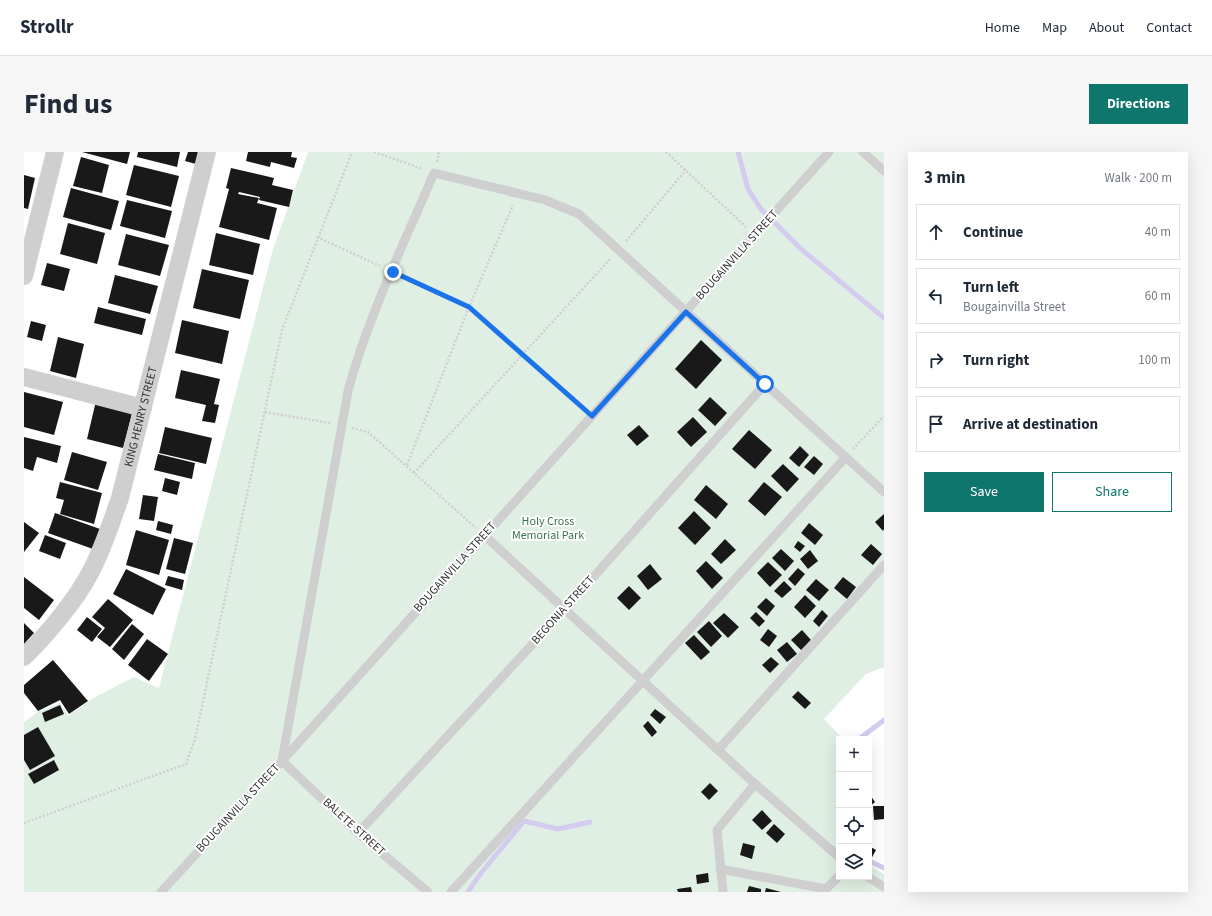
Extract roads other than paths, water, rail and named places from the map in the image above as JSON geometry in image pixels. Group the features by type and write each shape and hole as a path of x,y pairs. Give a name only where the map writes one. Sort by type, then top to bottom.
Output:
{"street":[{"path":"24,276 55,152"},
{"name":"KING HENRY STREET","path":"24,658 64,611 90,574 108,534 120,498 207,152"},
{"path":"24,377 143,408"}],"lane":[{"name":"BOUGAINVILLA STREET","path":"160,892 282,761 829,152"},
{"path":"863,152 884,171"},
{"path":"282,761 341,425 356,360 434,173 545,200 579,214 884,492"},
{"name":"BEGONIA STREET","path":"358,833 565,610 765,384"},
{"path":"452,892 846,457"},
{"path":"484,535 755,784 836,854"},
{"path":"718,750 884,565"},
{"name":"BALETE STREET","path":"282,761 358,833 428,892"},
{"path":"723,892 717,830 755,784"},
{"path":"720,869 826,889 836,879"},
{"path":"872,880 884,887"}],"waterway":[{"path":"738,152 748,189 761,209 801,249 884,318"},
{"path":"863,736 884,720"},
{"path":"468,892 481,873 524,821 558,829 590,822"},
{"path":"872,862 884,868"}],"park label":[{"name":"Holy Cross Memorial Park","path":"548,528"}]}
